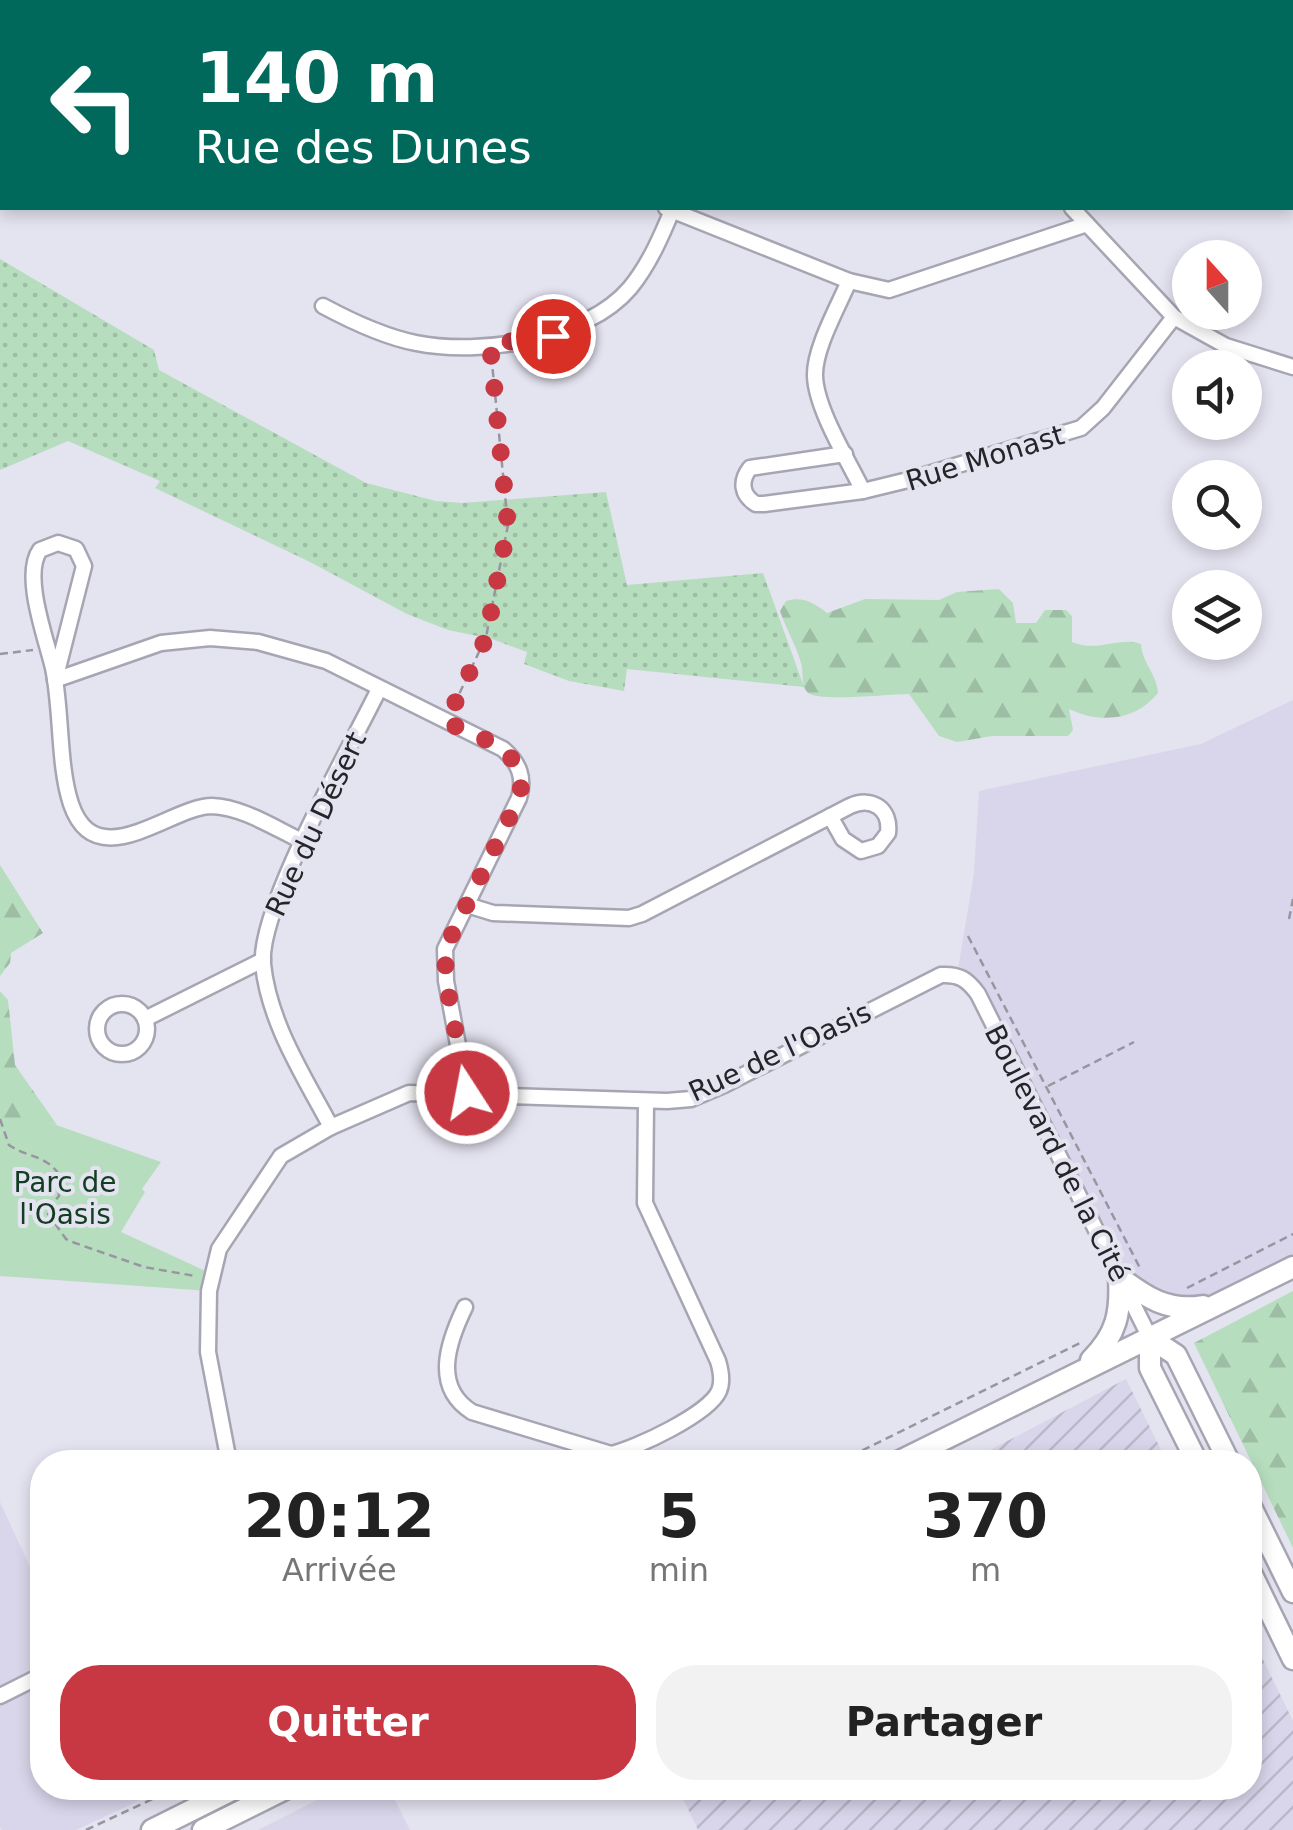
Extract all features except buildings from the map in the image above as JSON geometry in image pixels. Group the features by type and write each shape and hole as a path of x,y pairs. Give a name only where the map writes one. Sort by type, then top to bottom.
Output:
{"main road":[{"path":"922,1450 1293,1267"},
{"path":"1120,1277 1145,1297 1166,1306 1190,1308 1220,1303"},
{"path":"1078,1373 1113,1334 1120,1307 1120,1277"},
{"name":"Boulevard de la Cité","path":"1150,1338 1150,1368 1191,1450"},
{"name":"Boulevard de la Cité","path":"1150,1338 1176,1356 1223,1450"},
{"path":"1262,1529 1293,1592"},
{"path":"1262,1595 1293,1658"},
{"path":"152,1830 212,1800"},
{"path":"203,1830 262,1800"}],"street":[{"path":"324,306 415,343 462,346 553,336 598,316 629,289 640,274 669,210"},
{"path":"675,210 849,281 889,290 1087,224"},
{"path":"1074,210 1172,315"},
{"path":"849,281 820,352 815,377 822,403 863,491"},
{"name":"Rue Monast","path":"845,454 750,468 743,484 744,493 756,504 764,504 863,491 1081,428 1103,408 1172,320"},
{"path":"1197,330 1226,346 1293,368"},
{"path":"56,680 84,566 82,556 68,544 49,544 40,550 32,568 56,680 70,800 81,820 101,835 131,836 184,813 212,806 239,812 304,842"},
{"path":"56,680 161,643 210,638 258,642 303,653 503,749 512,757 522,776 519,798 450,934 444,964 467,1093"},
{"name":"Rue du Désert","path":"331,1127 274,1012 263,960 272,915 379,690"},
{"path":"466,905 493,913 628,918 830,816"},
{"path":"145,1020 263,960"},
{"name":"Rue de l'Oasis","path":"226,1450 208,1352 212,1278 228,1234 274,1162 288,1150 409,1093 646,1102 705,1094 932,978 956,974"},
{"name":"Boulevard de la Cité","path":"956,974 978,994 1150,1338"},
{"path":"624,1450 699,1412 716,1397 721,1379 718,1361 643,1194 646,1102"},
{"path":"464,1307 450,1342 446,1368 456,1399 472,1412 598,1450"},
{"path":"0,1696 30,1681"}],"path":[{"path":"446,722 486,638 508,526 490,344"},
{"path":"0,654 48,648"},
{"path":"1289,919 1293,899"},
{"path":"968,936 1147,1280"},
{"path":"1046,1087 1134,1042"},
{"path":"0,1119 9,1145 50,1162 58,1173 59,1196 46,1211 66,1238 144,1267 212,1278"},
{"path":"1186,1289 1293,1234"},
{"path":"863,1450 1080,1343"},
{"path":"86,1830 150,1800"}],"shaded area":[{"path":"1293,700 1293,1267 1190,1308 1119,1277 978,994 957,975 974,873 979,791 1201,744"},
{"path":"1126,1379 1161,1450 990,1450"},
{"path":"0,1502 30,1567 30,1800 140,1800 76,1830 0,1827"},
{"path":"1262,1658 1293,1721 1293,1830 698,1830 684,1800 1262,1800"},
{"path":"317,1800 395,1800 410,1830 258,1830"}],"green space":[{"path":"0,259 154,350 159,370 366,483 436,501 462,503 606,492 627,585 763,573 804,687 627,669 624,691 569,681 524,664 527,652 407,614 310,562 155,488 160,481 68,441 0,470"},
{"path":"999,589 1013,603 1016,623 1036,623 1045,610 1066,610 1072,616 1072,642 1091,646 1141,644 1158,693 1139,709 1116,717 1093,717 1069,709 1073,730 1068,736 992,736 957,742 939,736 909,694 840,697 808,693 799,656 780,611 786,601 798,599 827,613 865,599 939,600 957,592"},
{"path":"0,865 43,933 11,953 10,963 0,976"},
{"path":"0,991 8,1000 15,1065 57,1125 25,1115 0,1134"},
{"name":"Parc de l'Oasis","path":"25,1114 161,1162 142,1189 145,1192 121,1232 212,1274 209,1291 0,1276 0,1134"},
{"path":"1293,1291 1293,1548 1262,1484 1262,1450 1246,1450 1194,1343"}],"route":[{"path":"467,1093 446,981 445,949 519,798 522,776 503,749 446,722 486,638 508,526 490,344 553,336"}]}
